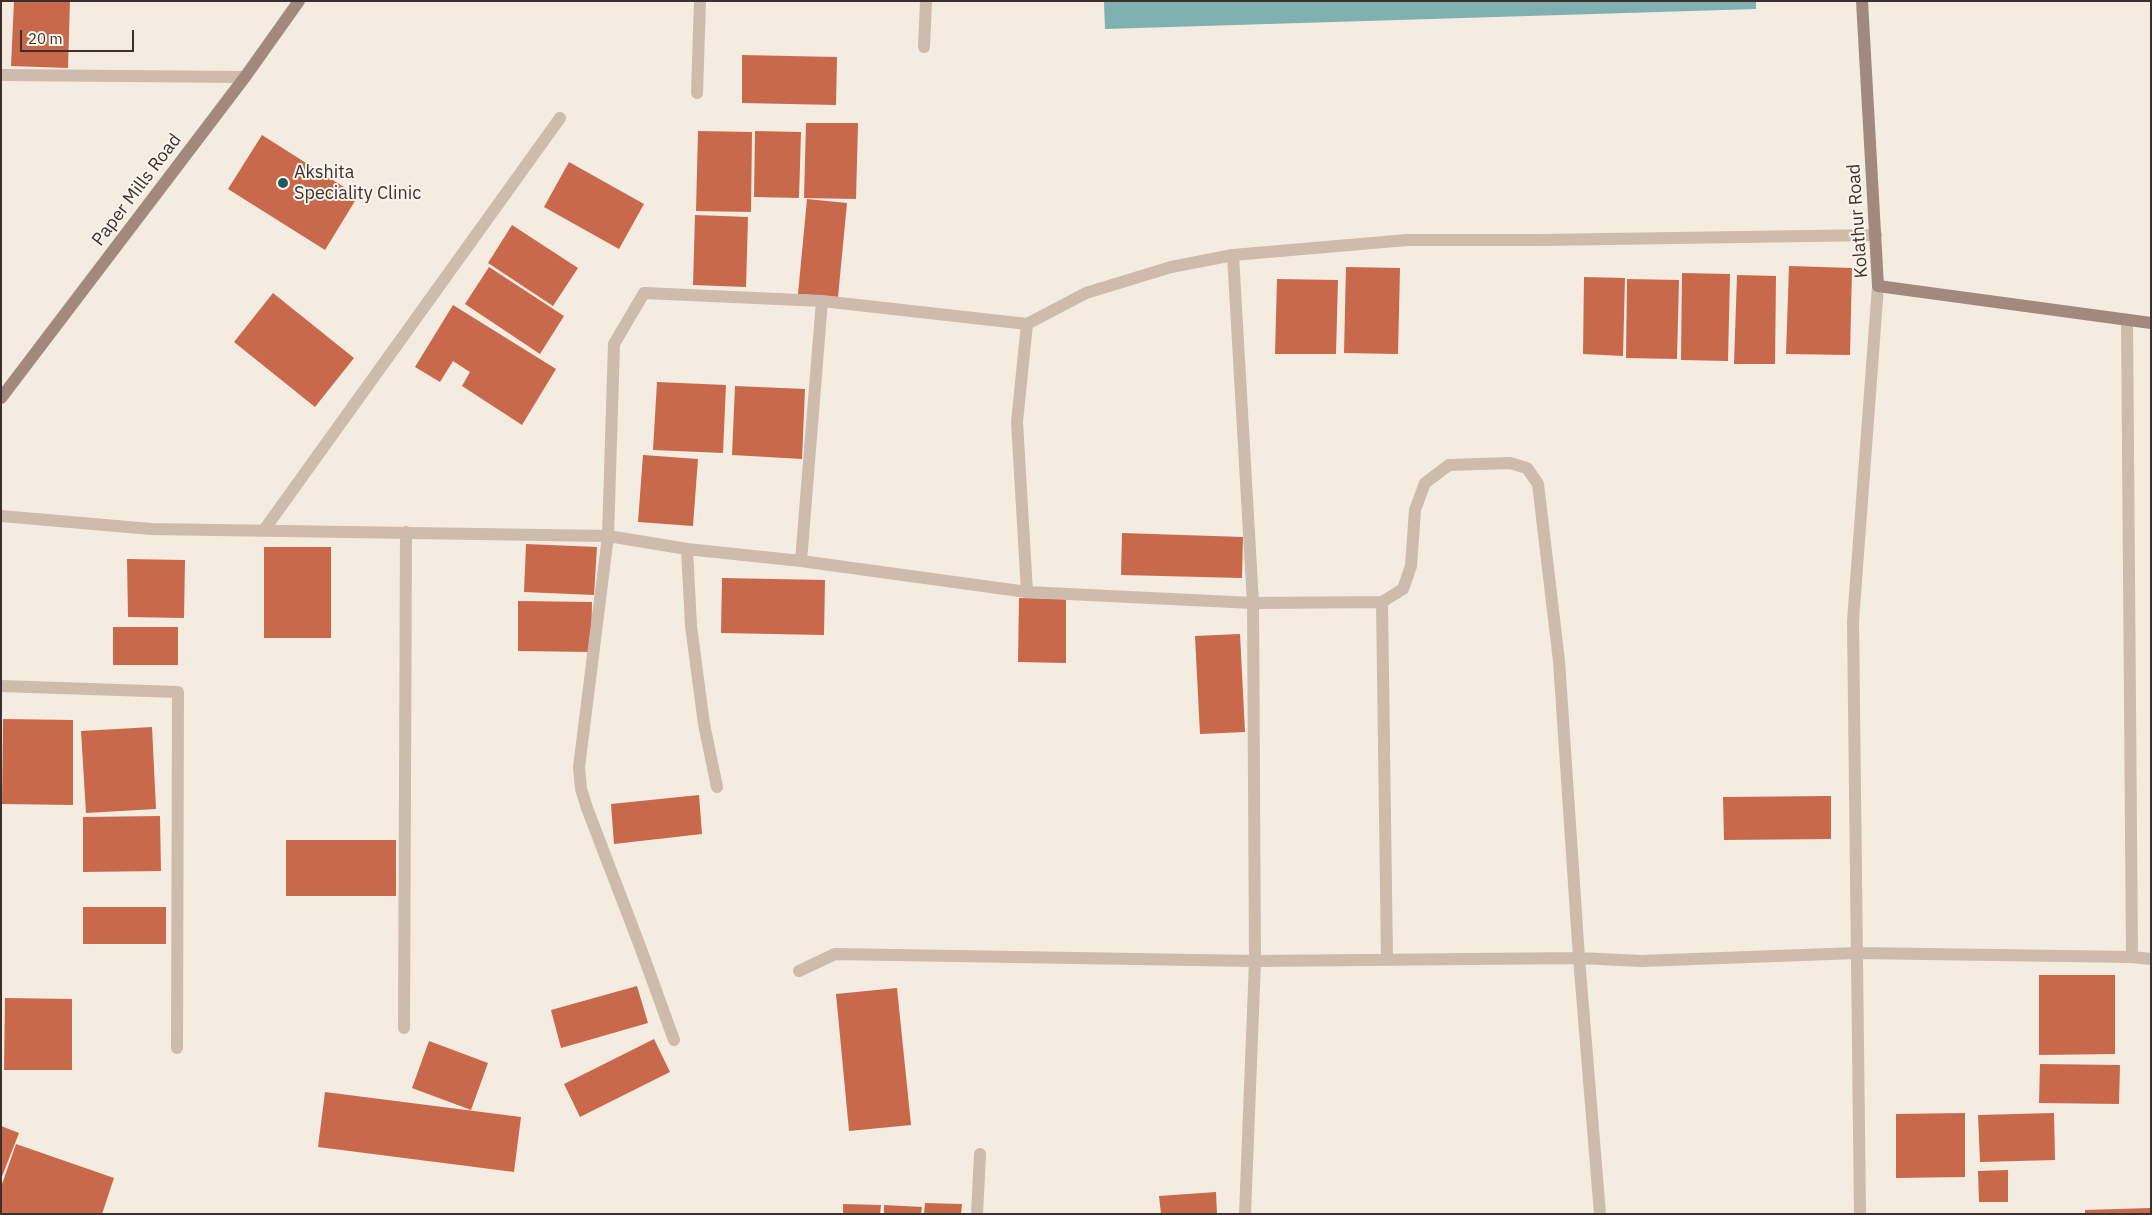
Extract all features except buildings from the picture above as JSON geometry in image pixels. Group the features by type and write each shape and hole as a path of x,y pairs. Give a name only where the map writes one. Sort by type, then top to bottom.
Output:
{"main road":[{"name":"Paper Mills Road","path":"1,398 245,77 299,1"},
{"name":"Kolathur Road","path":"1862,1 1878,286 2151,323"}],"street":[{"path":"697,93 700,1"},
{"path":"924,47 926,1"},
{"path":"1,75 245,77"},
{"path":"264,530 560,118"},
{"path":"674,1040 587,808 581,789 579,767 608,536 614,344 644,292 822,301 1027,324 1086,293 1171,267 1233,255 1407,240 1876,235"},
{"path":"1233,255 1253,603 1254,961 1245,1214"},
{"path":"1860,1214 1853,621 1878,286"},
{"path":"801,561 822,301"},
{"path":"2127,320 2132,957"},
{"path":"1027,324 1017,422 1027,592"},
{"path":"1,516 151,529 608,536 687,549 801,561 1027,592 1253,603 1382,602 1403,590 1411,566 1415,510 1425,483 1449,465 1510,463 1527,468 1538,484 1559,661 1579,958 1600,1214"},
{"path":"404,1028 406,532"},
{"path":"687,549 691,626 704,724 717,787"},
{"path":"1382,602 1387,960"},
{"path":"1,686 178,692 178,1048"},
{"path":"799,971 835,954 1254,961 1579,958 1641,961 1857,954 2151,958"},
{"path":"978,1214 980,1154"}],"water":[{"path":"1104,1 1756,1 1756,9 1105,29"}],"place":[{"name":"Akshita Speciality Clinic","path":"283,183"}]}
